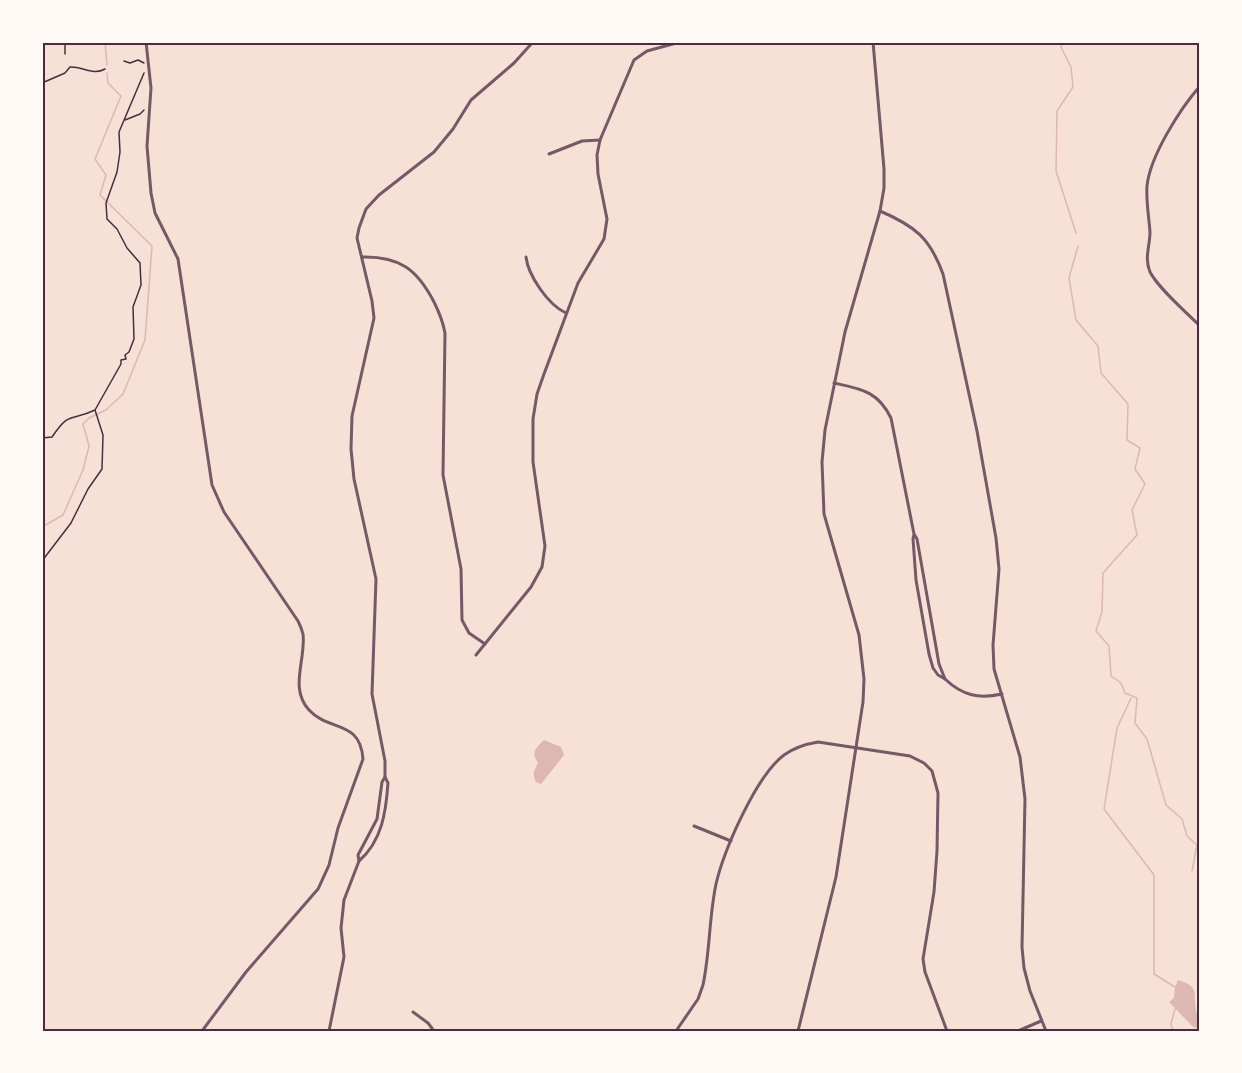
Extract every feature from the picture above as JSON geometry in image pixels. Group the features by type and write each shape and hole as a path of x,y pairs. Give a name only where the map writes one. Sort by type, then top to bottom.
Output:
{"street":[{"path":"146,42 151,88 147,146 152,193 155,213 178,260 212,485 224,513 298,621 303,635 299,686 302,699 310,711 355,735 362,748 363,759 338,828 329,865 318,889 246,972 202,1031"},
{"path":"329,1031 344,957 341,928 344,900 359,861 372,846 384,821 388,783 385,777 385,761 372,694 376,579 354,479 351,448 352,416 374,318 357,238 366,208 434,152 453,129 471,100 514,63 533,42"},
{"path":"476,655 531,587 542,567 545,546 533,462 537,394 582,273 600,248 607,228 606,211 598,174 597,155 600,140 629,70 640,54 680,42"},
{"path":"798,1031 836,877 863,702 859,634 824,514 822,484 825,430 834,383 845,332 880,211 884,188 873,42"},
{"path":"1200,86 1157,153 1147,185 1150,232 1146,258 1152,275 1200,326"},
{"path":"549,154 582,141 600,140"},
{"path":"880,211 900,220 924,237 936,255 943,274 977,431 996,538 999,569 993,645 994,669 1020,757 1025,799 1026,841 1021,926 1024,968 1030,991 1046,1031"},
{"path":"361,257 385,258 411,270 422,281 442,319 445,333 443,475 461,569 462,620 469,633 485,644"},
{"path":"526,257 529,273 554,305 566,313"},
{"path":"834,383 859,388 872,394 885,406 894,431 914,534 917,539 939,664 945,679"},
{"path":"914,534 915,579 933,668 938,675 962,693 976,697 1002,694"},
{"path":"676,1031 698,999 703,985 716,884 731,841 762,781 782,756 806,744 818,742 910,756 924,763 932,771 938,793 937,851 934,892 923,959 925,972 947,1031"},
{"path":"359,861 358,855 377,819 382,782 385,777"},
{"path":"694,825 731,841"},
{"path":"413,1012 434,1031"},
{"path":"1018,1031 1042,1021"}],"path":[{"path":"65,42 65,54"},
{"path":"42,561 71,523 88,489 102,470 103,435 96,412 121,360 126,359 125,355 129,352 134,333 133,307 142,278 140,263 127,248 117,229 107,219 106,201 117,172 120,152 119,132 146,68 142,61 130,63 124,61"},
{"path":"42,83 65,73 70,67 96,73 105,69"},
{"path":"124,121 140,114 149,105"},
{"path":"42,438 52,437 66,419 96,412"}],"shaded area":[{"path":"544,740 561,747 564,755 541,784 536,782 534,777 538,763 534,753"},
{"path":"1178,980 1193,988 1199,1029 1193,1027 1169,1002 1174,998"}],"waterway":[{"path":"105,42 107,65"},
{"path":"1063,42 1061,47 1071,67 1073,87 1057,111 1056,171 1076,233"},
{"path":"42,527 63,515 83,470 89,446 83,424 89,418 106,410 123,394 145,340 152,246 100,195 106,175 95,159 121,96 108,83 107,73"},
{"path":"1078,246 1069,278 1076,320 1098,346 1101,373 1128,404 1127,440 1140,448 1135,469 1145,484 1132,510 1137,535 1103,573 1102,612 1096,631 1109,646 1111,676 1121,683 1125,693 1137,698 1135,723 1147,739 1166,805 1182,819 1187,836 1197,845 1192,871"},
{"path":"1131,698 1117,728 1104,809 1154,875 1154,974 1175,987"},
{"path":"1173,1031 1171,1024 1175,1009"}]}
